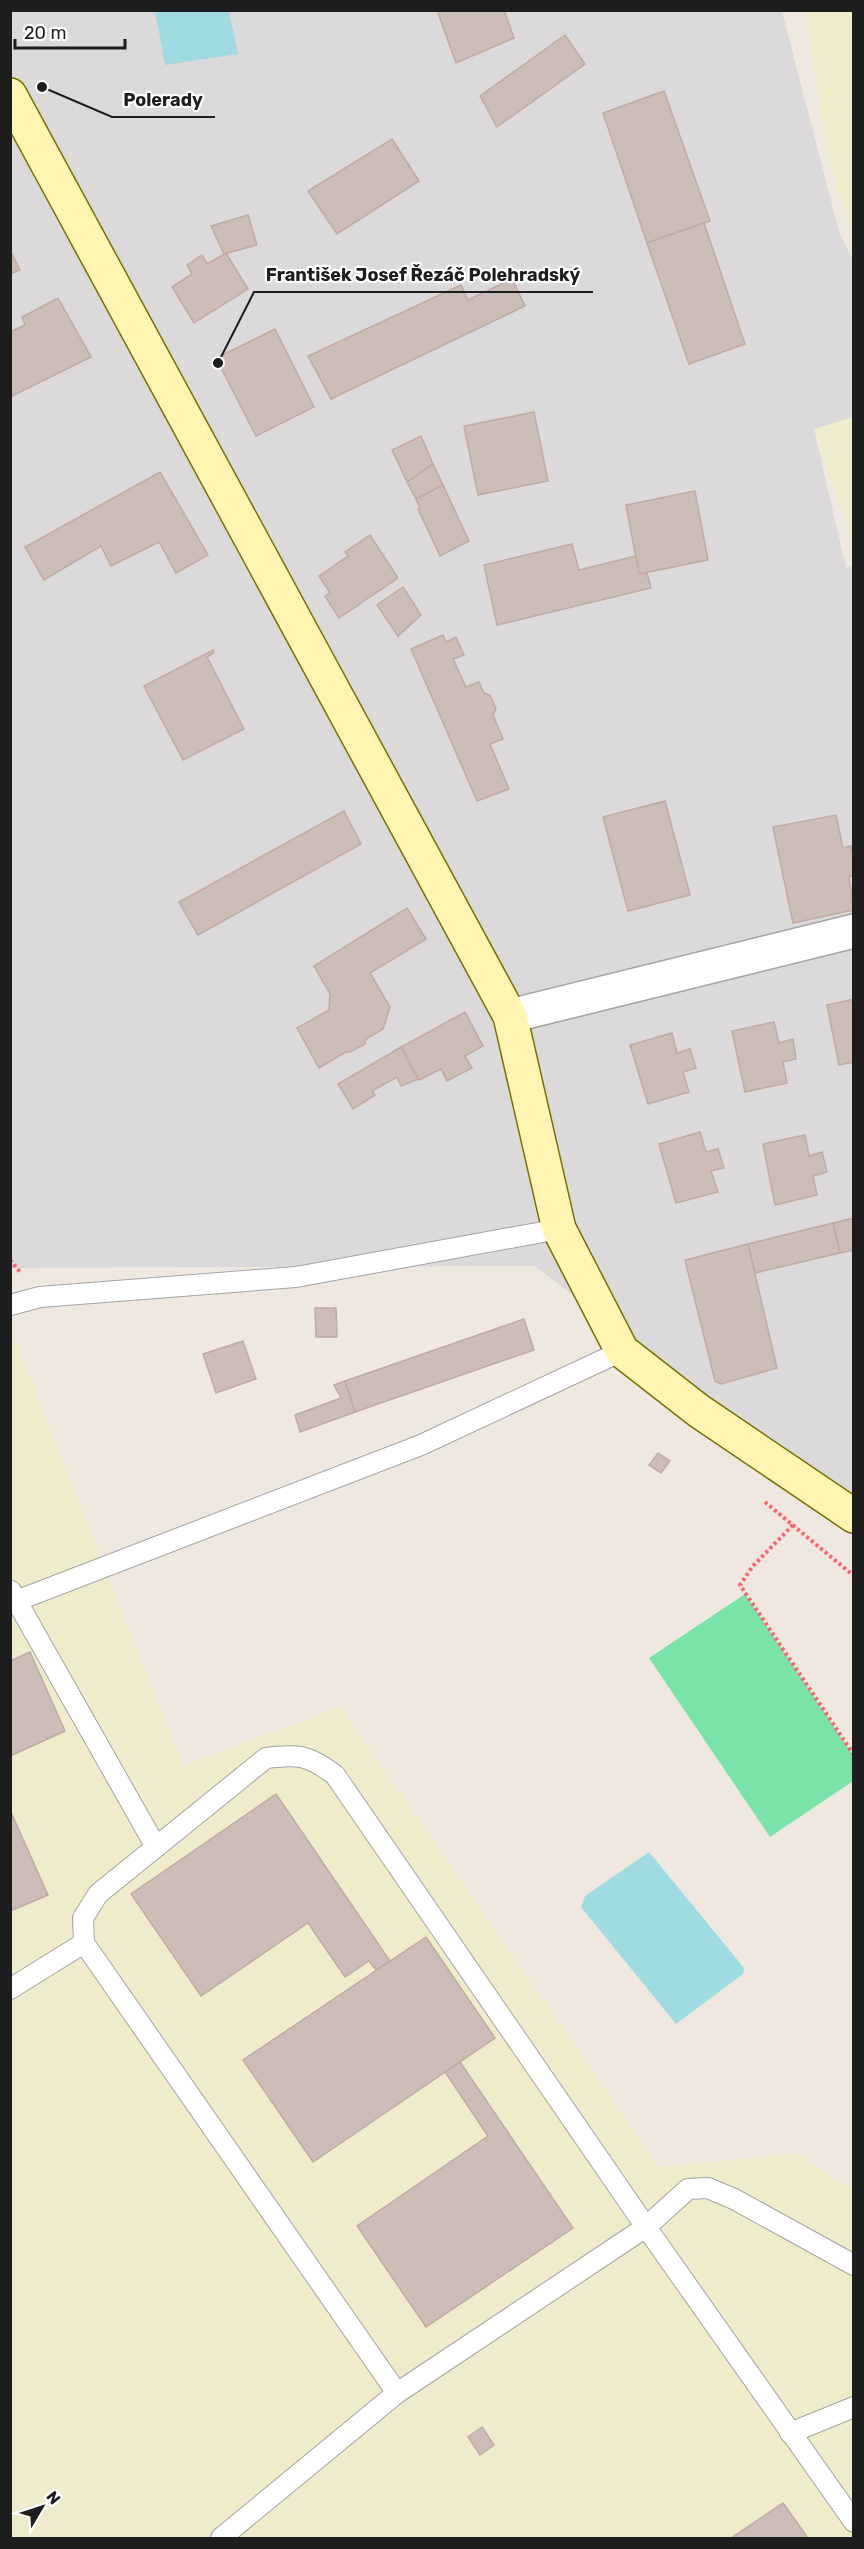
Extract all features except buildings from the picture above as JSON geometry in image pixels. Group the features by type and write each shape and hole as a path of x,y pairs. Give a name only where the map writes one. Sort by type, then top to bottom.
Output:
{"street":[{"path":"10,95 510,1016 560,1229 622,1351 699,1411 854,1516"},
{"path":"510,1016 854,931"}],"lane":[{"path":"10,1305 40,1297 296,1277 560,1229"},
{"path":"156,1847 14,1596 421,1445 622,1351"},
{"path":"397,2393 84,1943 83,1918 98,1894 266,1758 291,1755 314,1759 335,1775 646,2227 854,2522"},
{"path":"10,1989 84,1943"},
{"path":"221,2538 397,2393 646,2227 688,2189 708,2188 734,2199 854,2265"},
{"path":"790,2433 854,2407"}],"path":[{"path":"793,1525 753,1566 740,1585 854,1755"}],"shaded area":[{"path":"10,11 782,11 839,232 853,261 853,417 814,429 846,568 854,566 853,1511 535,1266 11,1268"},
{"path":"805,11 853,11 853,236 829,164"},
{"path":"854,417 853,544 814,429"},
{"path":"10,1327 183,1765 341,1707 659,2167 797,2153 853,2191 853,2538 11,2538"}],"green space":[{"path":"745,1594 853,1755 853,1781 770,1837 649,1658"}],"water":[{"path":"155,11 229,11 238,54 165,65"},
{"path":"649,1852 744,1968 743,1974 676,2024 581,1907 585,1896"}],"place":[{"name":"Polerady","path":"42,87"},
{"name":"František Josef Řezáč Polehradský","path":"218,363"}]}
